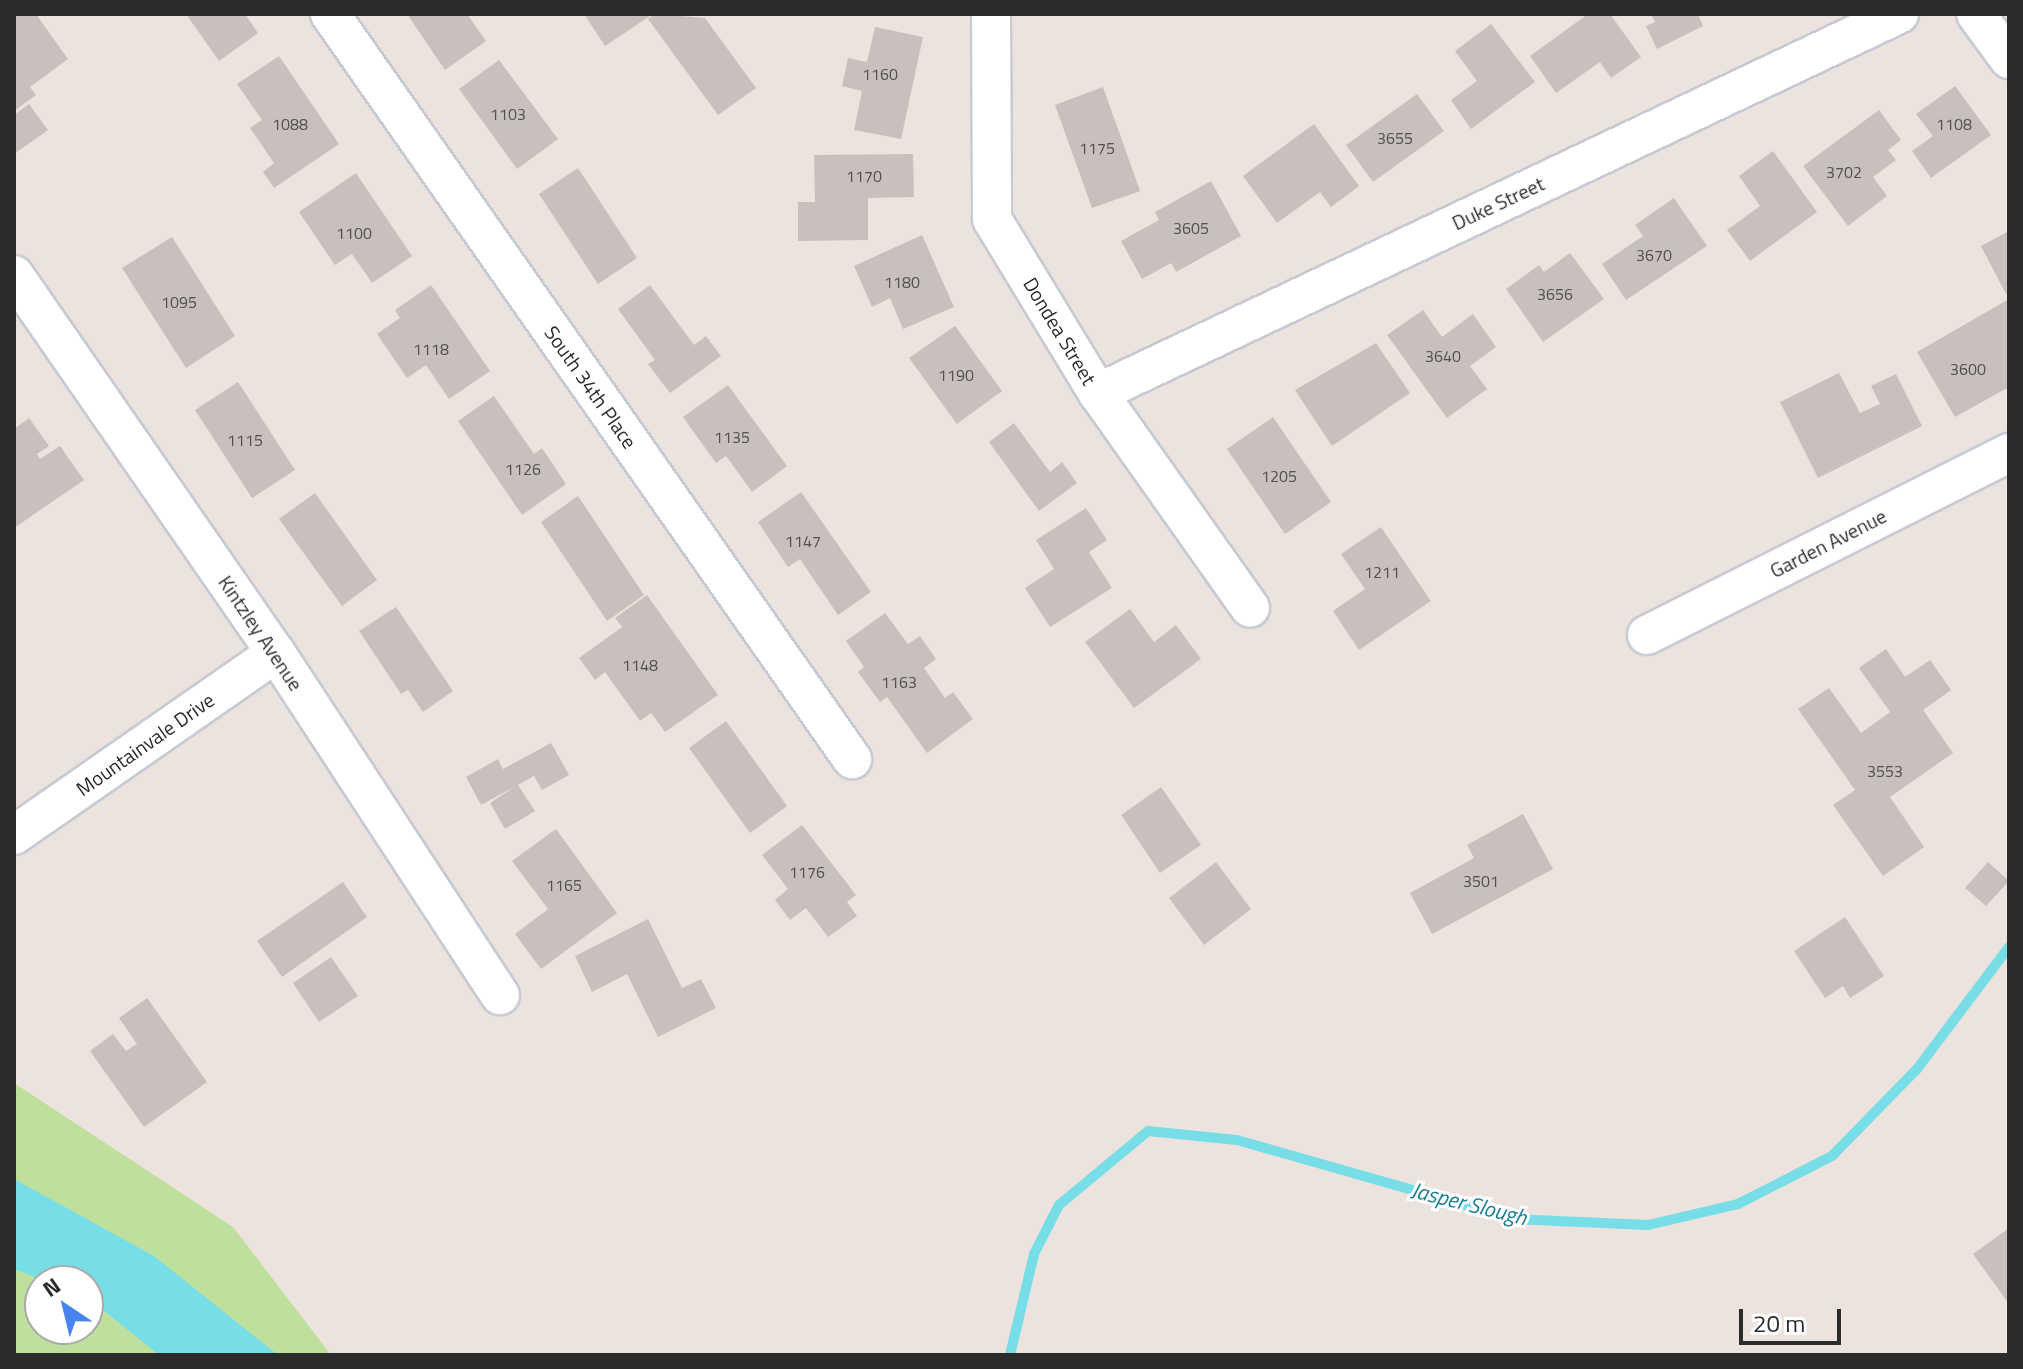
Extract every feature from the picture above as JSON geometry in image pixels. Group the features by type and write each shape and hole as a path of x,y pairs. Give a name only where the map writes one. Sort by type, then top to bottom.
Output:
{"street":[{"name":"South 34th Place","path":"330,14 852,759"},
{"name":"Dondea Street","path":"991,14 992,219 1098,393 1250,608"},
{"name":"Duke Street","path":"1098,393 1899,14"},
{"path":"1976,14 2009,59"},
{"name":"Kintzley Avenue","path":"14,275 276,653 500,995"},
{"name":"Garden Avenue","path":"1647,635 2009,453"},
{"name":"Mountainvale Drive","path":"14,835 276,653"}],"green space":[{"path":"14,1083 233,1227 331,1355 14,1355"}],"water":[{"path":"14,1179 154,1256 278,1355 159,1355 104,1311 104,1265 24,1265 24,1273 14,1269"}],"building":[{"path":"14,14 36,14 68,59 30,87 36,95 14,111"},
{"path":"186,14 245,14 258,33 219,61"},
{"path":"407,14 467,14 486,41 445,70"},
{"path":"584,14 653,14 605,46"},
{"path":"655,14 705,18 756,88 718,115 648,19"},
{"path":"1588,14 1610,14 1641,57 1611,78 1600,62 1556,93 1530,56"},
{"path":"1651,14 1698,14 1703,26 1657,49 1646,26 1655,22"},
{"path":"1491,24 1535,82 1471,129 1451,100 1477,81 1455,51"},
{"path":"875,27 923,37 901,139 854,130 862,91 842,86 848,58 867,62"},
{"path":"279,56 339,144 274,188 263,172 274,163 250,128 262,120 237,84"},
{"path":"499,60 558,139 517,169 459,89"},
{"path":"1955,86 1991,135 1931,178 1912,151 1933,136 1916,114"},
{"path":"1103,87 1140,191 1092,208 1055,105"},
{"path":"1417,94 1444,131 1373,182 1346,145"},
{"path":"29,104 48,130 14,154 14,115"},
{"path":"1879,110 1901,140 1888,150 1896,160 1873,177 1887,196 1848,226 1803,166"},
{"path":"1314,124 1359,186 1331,207 1320,192 1277,223 1243,176"},
{"path":"1773,151 1817,212 1750,261 1727,230 1760,206 1739,176"},
{"path":"913,154 914,197 868,198 868,240 798,241 798,202 815,202 814,155"},
{"path":"578,168 637,258 598,284 539,194"},
{"path":"356,173 412,256 372,283 352,254 335,265 299,212"},
{"path":"1211,181 1241,236 1176,272 1171,263 1142,279 1121,241 1159,220 1155,212"},
{"path":"1674,198 1707,246 1626,300 1602,264 1643,236 1635,225"},
{"path":"2009,231 2009,293 2006,294 1981,246"},
{"path":"922,235 954,307 903,329 890,298 872,307 854,266"},
{"path":"172,237 235,336 186,368 122,268"},
{"path":"1570,253 1604,299 1543,342 1506,289 1539,265 1544,272"},
{"path":"431,285 490,371 449,399 426,365 407,378 377,334 400,318 395,310"},
{"path":"650,285 694,345 706,336 721,356 670,393 648,364 655,360 618,309"},
{"path":"2009,299 2009,387 1955,417 1917,352"},
{"path":"1423,310 1442,337 1473,314 1496,347 1470,366 1487,389 1447,418 1387,335"},
{"path":"955,326 1002,391 957,424 909,358"},
{"path":"1376,343 1410,393 1332,446 1295,390"},
{"path":"1839,373 1860,413 1880,404 1871,386 1896,374 1922,426 1818,478 1780,402"},
{"path":"238,382 295,470 252,498 195,410"},
{"path":"728,385 787,466 752,492 726,456 716,463 683,417"},
{"path":"494,396 534,454 542,448 566,484 522,515 458,421"},
{"path":"1273,417 1331,502 1285,534 1227,449"},
{"path":"29,418 49,446 37,454 40,459 60,446 84,480 14,528 14,429"},
{"path":"1014,423 1050,472 1062,462 1077,483 1039,511 989,442"},
{"path":"801,492 871,592 838,615 800,559 788,567 758,522"},
{"path":"315,493 377,580 342,606 279,519"},
{"path":"578,496 644,595 607,621 541,522"},
{"path":"1086,508 1107,540 1089,552 1112,588 1050,627 1025,588 1054,569 1036,540"},
{"path":"1381,527 1431,601 1359,650 1333,611 1365,589 1341,554"},
{"path":"647,595 718,695 665,732 651,713 640,721 605,672 595,680 579,658 622,627 615,618"},
{"path":"396,607 453,691 423,712 408,690 401,694 359,631"},
{"path":"1130,609 1154,642 1176,625 1201,659 1134,708 1085,642"},
{"path":"885,613 908,644 920,636 936,659 924,668 945,698 953,692 973,719 927,753 887,697 880,702 858,672 864,667 846,641"},
{"path":"1886,649 1905,677 1930,660 1951,690 1923,710 1953,753 1890,797 1924,847 1883,876 1833,805 1855,790 1798,709 1829,688 1861,733 1890,712 1859,668"},
{"path":"726,721 787,806 750,833 689,748"},
{"path":"551,743 569,775 542,790 534,776 518,785 535,811 505,829 490,803 514,787 481,805 466,777 498,759 503,769"},
{"path":"1161,787 1201,845 1160,873 1121,815"},
{"path":"1523,814 1553,869 1432,934 1410,893 1474,858 1467,845"},
{"path":"802,825 856,895 847,902 857,916 828,937 806,908 790,920 775,900 788,889 762,855"},
{"path":"556,829 617,913 541,969 515,934 548,909 512,861"},
{"path":"1216,862 1251,909 1204,945 1169,898"},
{"path":"1988,862 2009,881 1986,906 1965,888"},
{"path":"343,882 367,917 282,977 257,941"},
{"path":"1845,917 1884,976 1850,998 1843,986 1825,998 1794,951"},
{"path":"648,919 682,988 701,979 716,1008 658,1037 627,974 592,992 575,956"},
{"path":"331,957 358,996 319,1022 293,983"},
{"path":"147,998 207,1082 144,1127 90,1051 113,1034 126,1051 137,1044 119,1018"},
{"path":"2009,1228 2009,1304 1973,1254"}],"waterway":[{"name":"Jasper Slough","path":"1010,1355 1034,1254 1059,1205 1148,1131 1237,1140 1514,1219 1648,1225 1738,1204 1832,1156 1917,1069 2009,947"}]}
